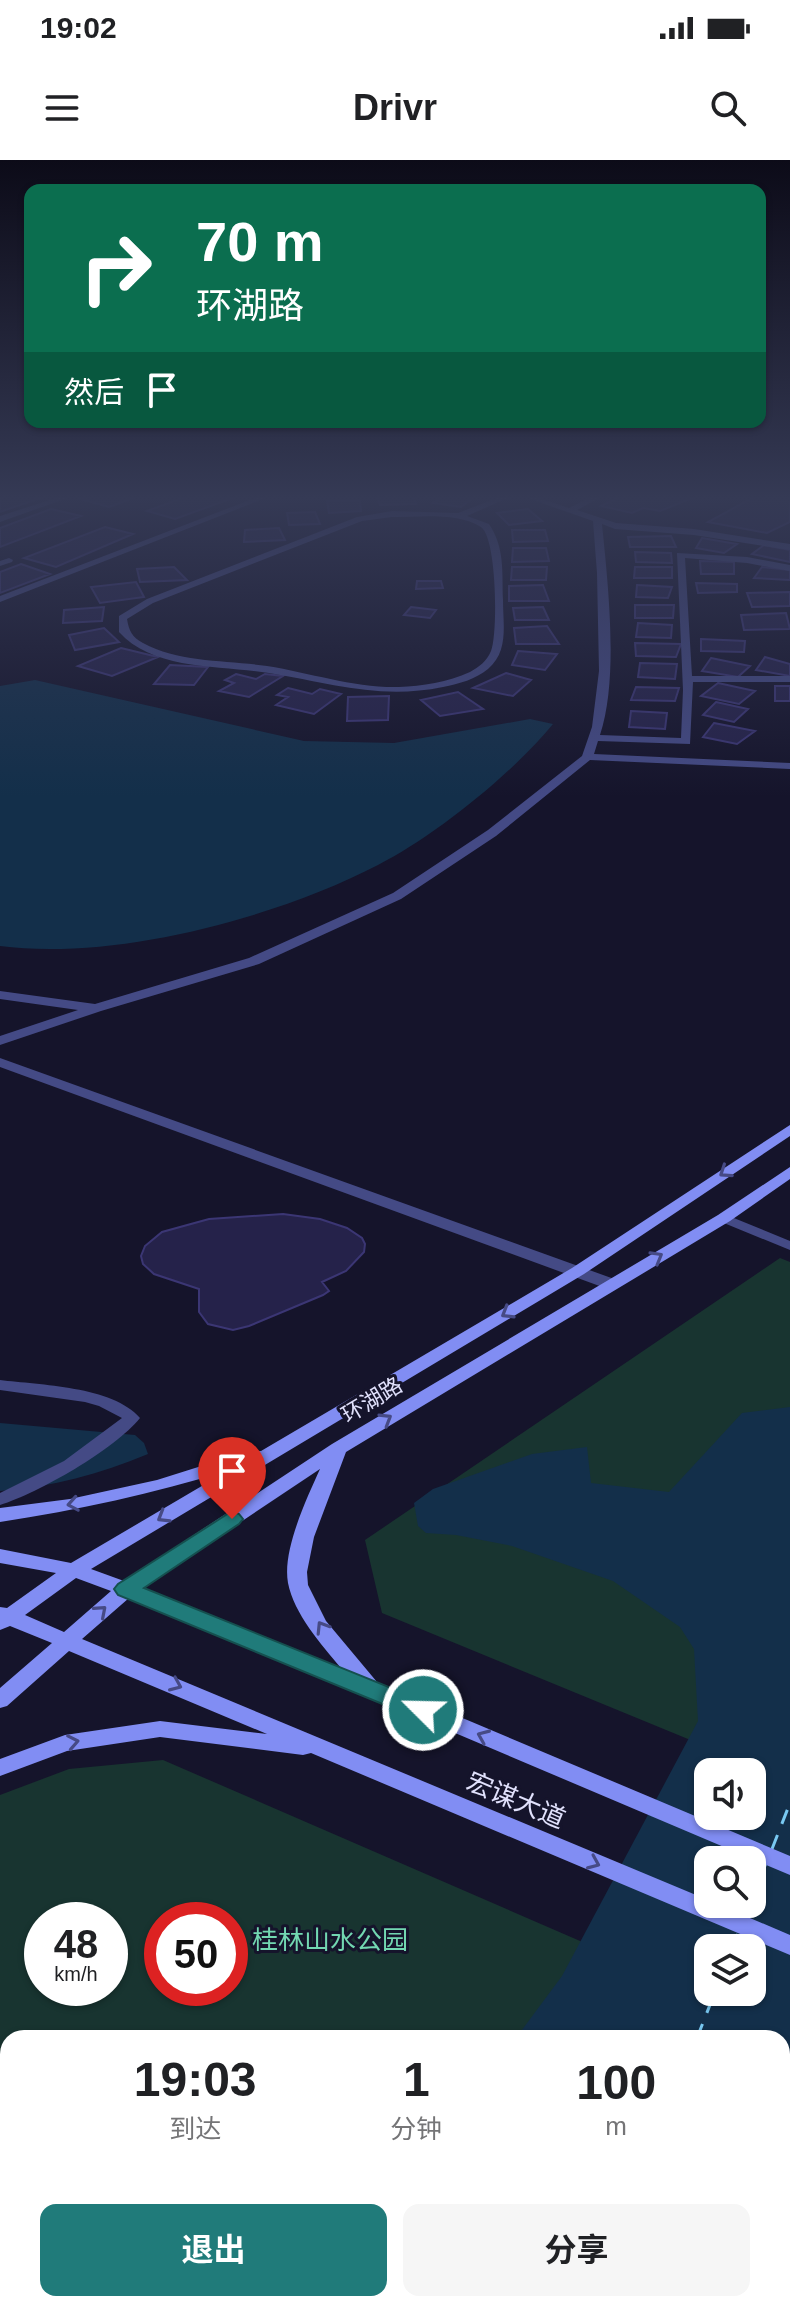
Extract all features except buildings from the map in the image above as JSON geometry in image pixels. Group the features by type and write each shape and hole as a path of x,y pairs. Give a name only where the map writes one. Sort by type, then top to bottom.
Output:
{"main road":[{"name":"环湖路","path":"3,1617 74,1570 578,1271 790,1129"},
{"name":"环湖路","path":"0,1700 126,1589 338,1448 724,1218 790,1172"},
{"path":"0,1515 70,1505 159,1486 283,1446"},
{"path":"338,1448 308,1517 297,1582 323,1632 370,1688"},
{"name":"宏谋大道","path":"0,1556 74,1570 126,1589 370,1688 790,1866"},
{"name":"宏谋大道","path":"3,1617 69,1639 790,1945"},
{"path":"0,1768 65,1743 160,1729 323,1749"}],"street":[{"path":"162,596 122,618 120,625 135,644 154,652 280,672 353,688 401,690 456,680 481,670 499,646 498,596"},
{"path":"0,1041 96,1008 254,961 397,896 492,833 587,757 594,738 604,671 602,596"},
{"path":"594,738 686,742 687,679 682,596"},
{"path":"687,679 790,679"},
{"path":"587,757 790,766"},
{"path":"0,995 96,1008"},
{"path":"0,1062 611,1284"}],"lane":[{"path":"724,1218 790,1246"},
{"path":"0,1385 65,1393 122,1409 132,1418 90,1453 50,1479 0,1499"}],"green space":[{"path":"780,1258 790,1262 790,1781 766,1771 766,1758 734,1758 382,1613 365,1540"},
{"name":"桂林山水公园","path":"163,1760 694,1990 694,2006 730,2006 785,2030 0,2030 0,1795 69,1769"}],"water":[{"path":"35,680 304,741 394,743 530,719 553,724 495,783 448,821 400,853 337,884 244,918 143,941 45,949 0,946 0,686"},
{"path":"790,1407 790,2030 522,2030 562,1976 698,1721 694,1649 680,1627 613,1581 512,1546 456,1535 426,1533 418,1526 414,1503 433,1489 532,1454 587,1447 591,1483 669,1492 742,1413"},
{"path":"0,1423 135,1435 144,1443 148,1454 76,1478 0,1491"}],"ferry route":[{"path":"772,1849 790,1803"},
{"path":"700,2030 710,2006"}],"route":[{"path":"232,1519 126,1589 423,1710"}]}
